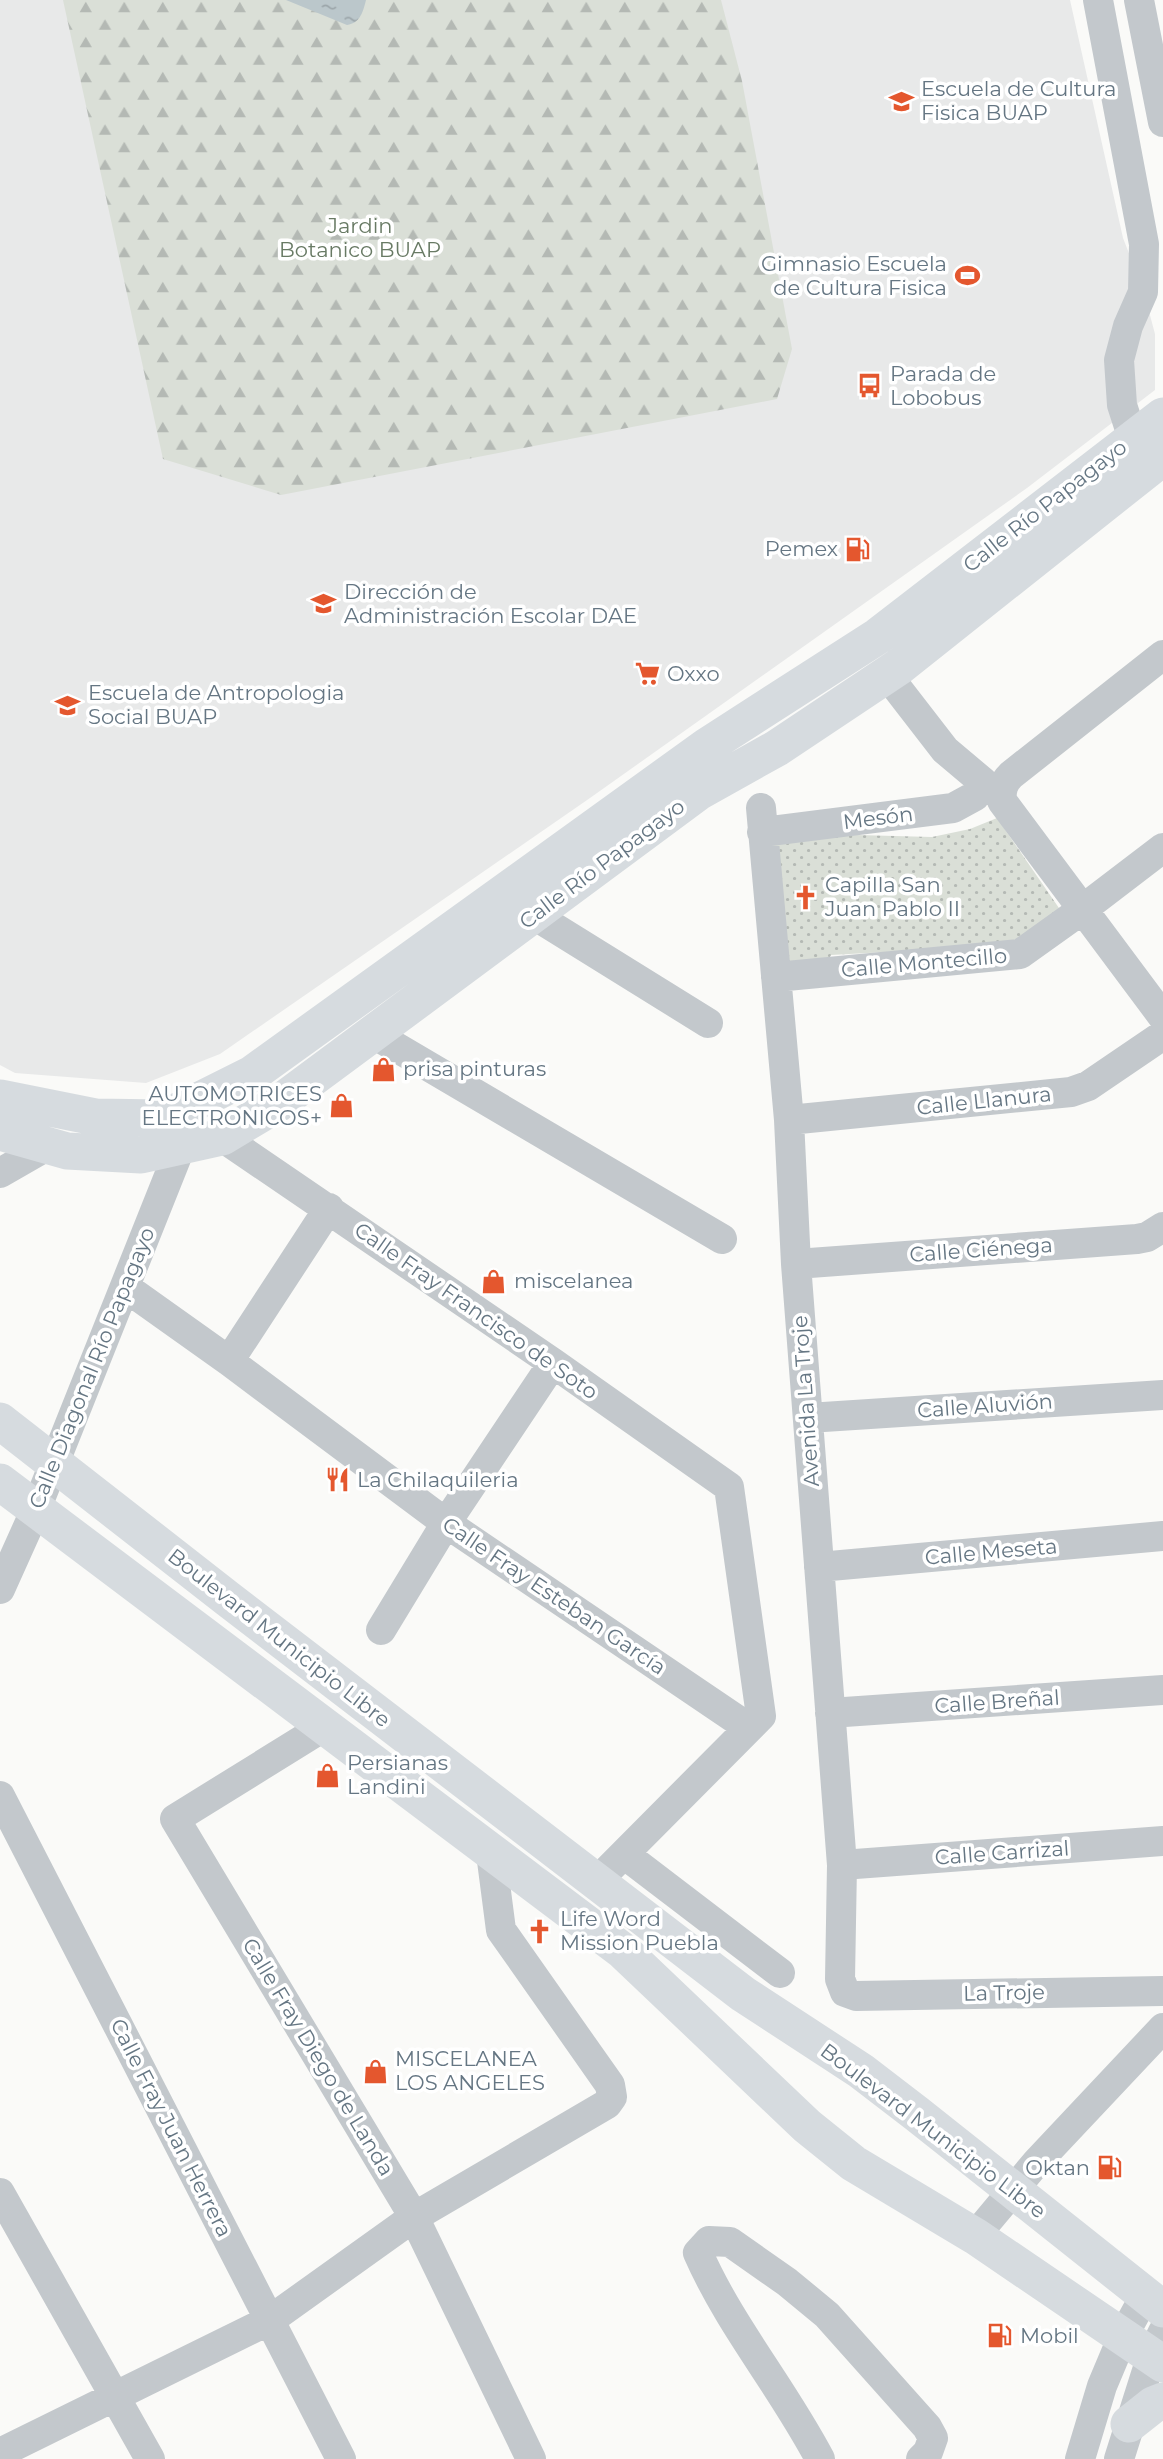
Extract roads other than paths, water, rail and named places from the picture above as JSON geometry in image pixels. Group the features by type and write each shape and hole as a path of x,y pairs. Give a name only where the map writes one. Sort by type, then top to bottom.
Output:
{"main road":[{"name":"Calle Río Papagayo","path":"0,1132 66,1151 141,1155 222,1137 279,1102 700,791 777,748 894,670 1148,448 1163,416"},
{"name":"Calle Río Papagayo","path":"0,1098 95,1117 164,1118 252,1074 707,746 878,636 1148,448"},
{"name":"Boulevard Municipio Libre","path":"0,1420 743,1994 861,2071 1154,2303"},
{"name":"Boulevard Municipio Libre","path":"0,1482 622,1951 807,2126 853,2162 1150,2347"},
{"path":"1129,2424 1153,2404 1163,2401"}],"street":[{"path":"1098,0 1144,244 1143,292 1128,326 1119,360 1122,405 1148,448"},
{"path":"1139,0 1163,122"},
{"path":"1105,38 1155,87"},
{"name":"Mesón","path":"761,820 953,808 975,796 1001,791 1011,775 1163,655"},
{"path":"894,670 945,750 993,792 1163,1017"},
{"name":"Avenida La Troje","path":"761,820 789,1120 796,1264 842,1864 840,1979 845,1992"},
{"name":"Calle Montecillo","path":"776,976 1020,954 1163,848"},
{"path":"534,915 708,1023"},
{"path":"372,1033 722,1239"},
{"name":"Calle Llanura","path":"789,1120 1071,1092 1088,1086 1163,1035"},
{"name":"Calle Fray Francisco de Soto","path":"222,1137 329,1208 729,1487 761,1716 749,1728"},
{"path":"0,1173 47,1146"},
{"name":"Calle Diagonal Río Papagayo","path":"0,1589 36,1509 181,1146"},
{"path":"229,1361 329,1208"},
{"name":"Calle Ciénega","path":"796,1264 1137,1239 1147,1237 1163,1227"},
{"name":"Calle Fray Esteban García","path":"125,1287 446,1522 749,1728"},
{"path":"381,1630 446,1522 553,1363"},
{"name":"Calle Aluvión","path":"808,1418 1163,1395"},
{"name":"Calle Meseta","path":"819,1567 1163,1536"},
{"name":"Calle Breñal","path":"830,1713 1163,1690"},
{"name":"Calle Fray Diego de Landa","path":"324,1726 175,1819 414,2217 531,2459"},
{"path":"596,1882 749,1728"},
{"name":"Calle Fray Juan Herrera","path":"0,1796 341,2459"},
{"name":"Calle Carrizal","path":"842,1864 1163,1841"},
{"path":"0,2453 270,2320 414,2217 607,2104 612,2097 610,2085 501,1930 491,1853"},
{"path":"624,1854 780,1973"},
{"name":"La Troje","path":"845,1992 856,1996 1163,1991"},
{"path":"975,2236 1036,2163 1163,2028"},
{"path":"0,2193 150,2459"},
{"path":"820,2459 806,2432 742,2335 708,2276 698,2252 709,2241 730,2242 787,2282 827,2315 927,2427 933,2438 928,2452 921,2459"},
{"path":"1119,2459 1150,2347 1154,2303"},
{"path":"1080,2459 1102,2386 1150,2347"}],"water":[{"path":"286,0 366,0 358,19 347,25"}],"place":[{"name":"Escuela de Cultura Fisica BUAP","path":"901,101"},
{"name":"Gimnasio Escuela de Cultura Fisica","path":"967,276"},
{"name":"Parada de Lobobus","path":"870,386"},
{"name":"Pemex","path":"858,549"},
{"name":"Dirección de Administración Escolar DAE","path":"324,604"},
{"name":"Oxxo","path":"647,674"},
{"name":"Escuela de Antropologia Social BUAP","path":"68,705"},
{"name":"Capilla San Juan Pablo II","path":"805,897"},
{"name":"prisa pinturas","path":"383,1069"},
{"name":"AUTOMOTRICES ELECTRONICOS+","path":"342,1106"},
{"name":"miscelanea","path":"494,1281"},
{"name":"La Chilaquileria","path":"337,1480"},
{"name":"Persianas Landini","path":"327,1775"},
{"name":"Life Word Mission Puebla","path":"540,1931"},
{"name":"MISCELANEA LOS ANGELES","path":"375,2071"},
{"name":"Oktan","path":"1110,2168"},
{"name":"Mobil","path":"1000,2336"}],"park label":[{"name":"Jardin Botanico BUAP","path":"360,238"}]}
